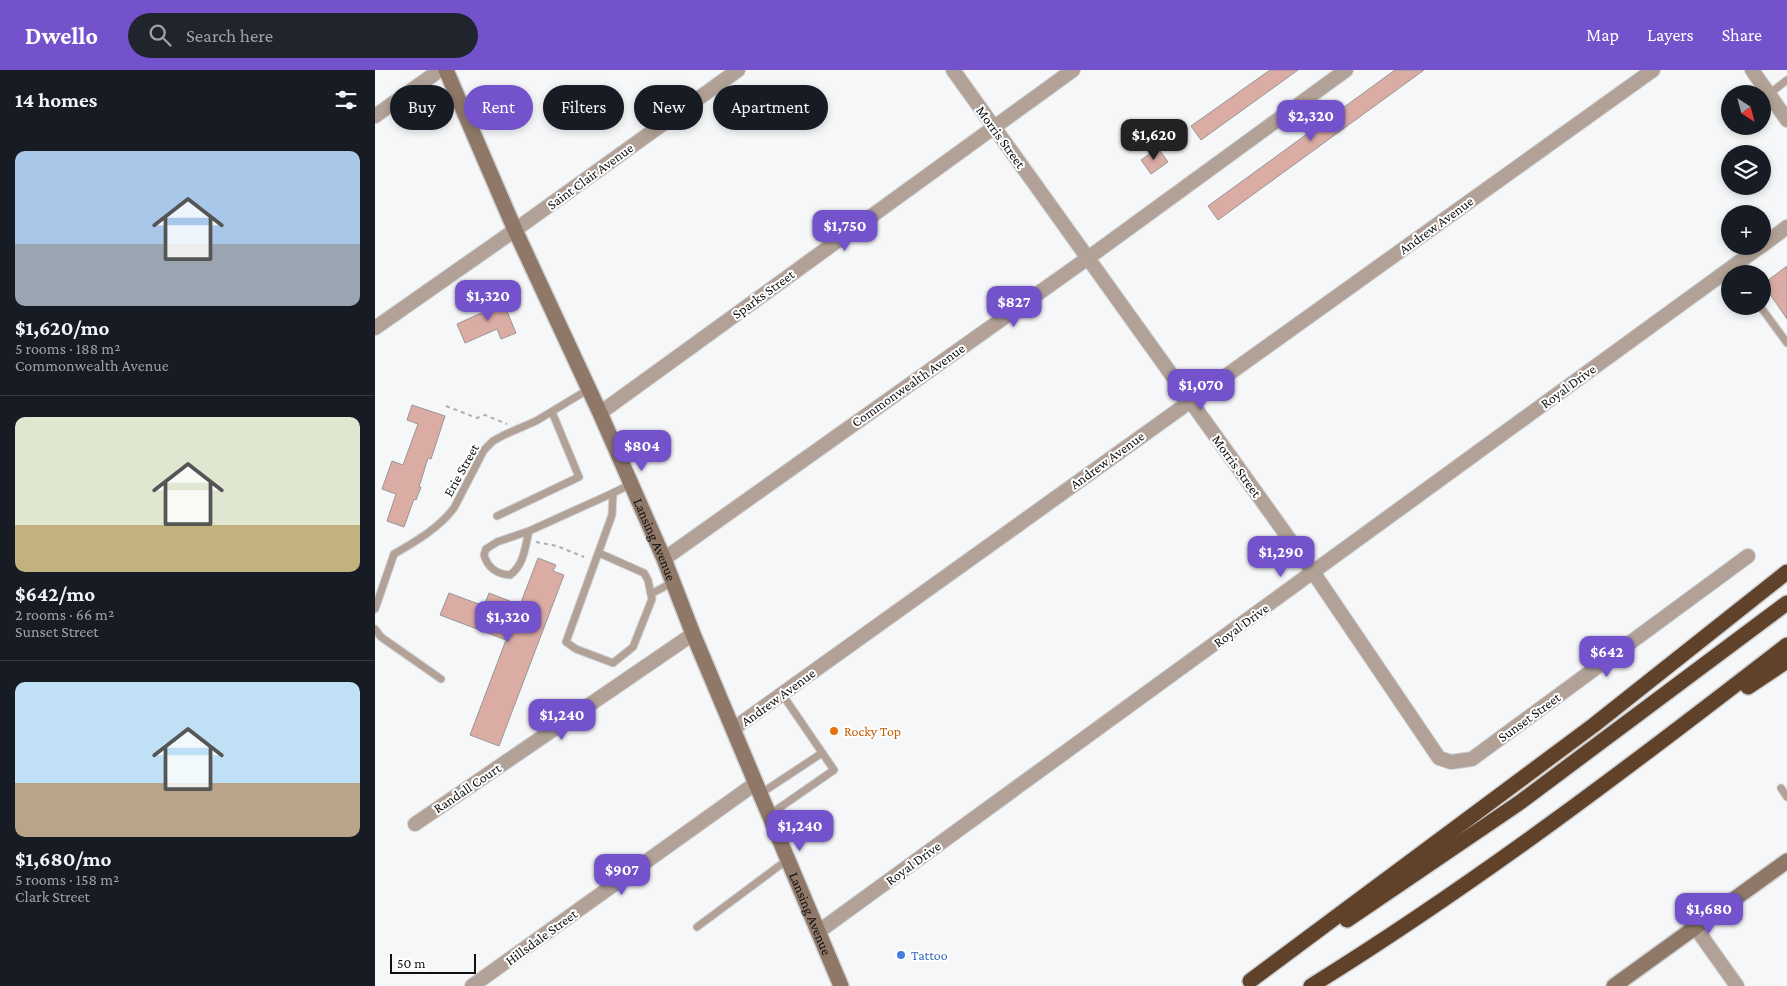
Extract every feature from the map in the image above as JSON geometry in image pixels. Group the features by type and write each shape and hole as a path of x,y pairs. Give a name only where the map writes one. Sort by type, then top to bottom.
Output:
{"highway":[{"path":"1246,984 1594,725 1787,572"},
{"path":"1246,984 1357,914 1482,829 1787,603"},
{"path":"1625,770 1787,645"},
{"path":"1311,986 1434,906 1625,770 1787,661"}],"main road":[{"name":"Lansing Avenue","path":"446,70 515,230 600,413 664,559 693,634 841,986"},
{"path":"1617,985 1787,861"}],"street":[{"path":"375,116 439,70"},
{"name":"Saint Clair Avenue","path":"375,328 738,70"},
{"name":"Morris Street","path":"953,70 1313,572 1436,755 1444,761 1451,762"},
{"name":"Sparks Street","path":"600,413 1073,70"},
{"name":"Commonwealth Avenue","path":"664,559 1088,258 1346,70"},
{"name":"Andrew Avenue","path":"733,729 1653,70"},
{"path":"1751,70 1762,85"},
{"path":"1771,97 1786,116"},
{"name":"Royal Drive","path":"1771,239 1787,227"},
{"name":"Royal Drive","path":"818,932 1749,255"},
{"name":"Sunset Street","path":"1451,762 1473,758 1748,556"},
{"name":"Randall Court","path":"415,824 693,634"},
{"name":"Hillsdale Street","path":"472,986 758,789"},
{"path":"1695,927 1737,986"}],"lane":[{"path":"1771,92 1787,80"},
{"path":"1767,315 1787,343"},
{"name":"Erie Street","path":"375,609 394,554 414,543 448,516 483,450 493,441 536,421 589,389"},
{"path":"497,516 579,477 552,412"},
{"path":"529,531 522,561 516,570 510,575 490,568 484,555 486,549 497,542 529,531 631,484"},
{"path":"599,553 644,573 648,580 652,599 633,648 613,663 576,649 566,642 612,515 613,493"},
{"path":"651,594 673,582"},
{"path":"375,629 381,637 441,679"},
{"path":"769,815 834,770 782,694"},
{"path":"758,789 822,753"},
{"path":"1781,788 1787,797"},
{"path":"697,927 787,860"}],"path":[{"path":"446,406 477,418 485,415 507,424"},
{"path":"536,542 557,546 584,557"}],"building":[{"path":"1270,70 1298,70 1201,140 1191,126"},
{"path":"1395,70 1424,70 1218,220 1208,206"},
{"path":"1158,148 1168,162 1151,174 1141,160"},
{"path":"1787,266 1787,319 1771,296 1771,278"},
{"path":"501,297 516,333 501,339 497,329 465,343 457,324 488,310 485,303"},
{"path":"412,405 445,416 431,459 428,458 419,487 421,487 416,500 414,499 404,527 387,521 396,494 382,489 392,461 403,465 418,424 407,420"},
{"path":"538,558 556,565 553,571 564,575 499,746 470,735 506,640 440,615 449,593 484,606 489,593 520,605"}],"place":[{"name":"Rocky Top","path":"834,731"},
{"name":"Tattoo","path":"901,955"}]}
